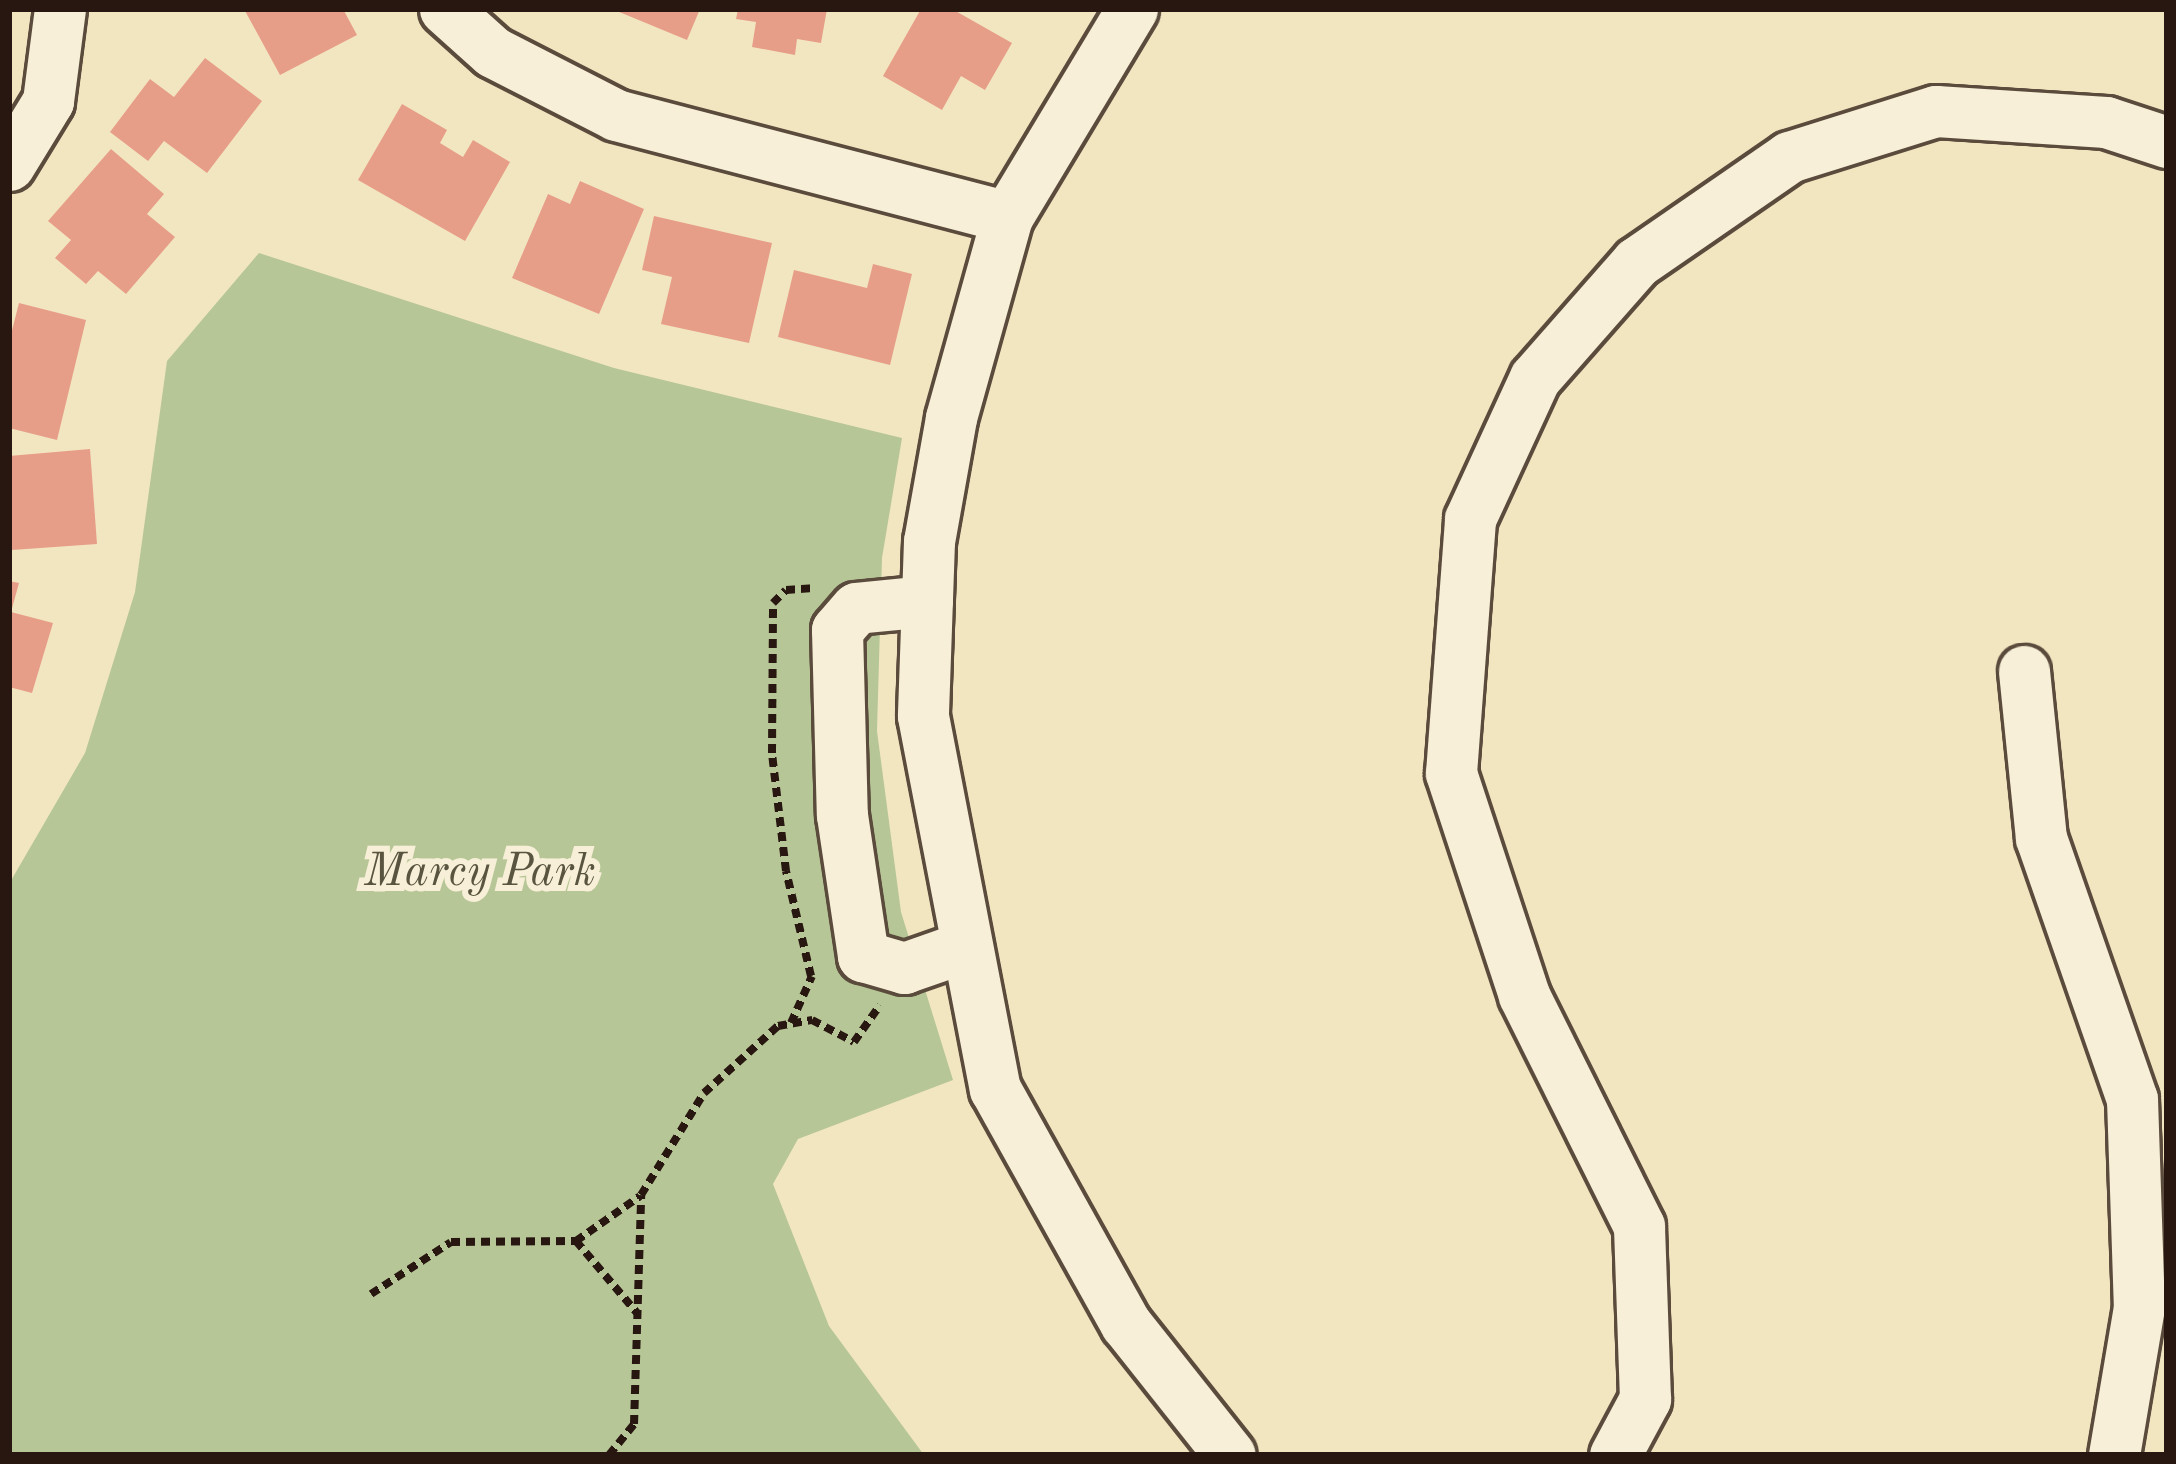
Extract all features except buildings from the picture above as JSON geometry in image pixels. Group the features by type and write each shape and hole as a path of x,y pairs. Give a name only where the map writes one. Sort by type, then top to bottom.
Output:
{"street":[{"path":"9,165 47,101 60,9"},
{"path":"445,9 493,52 616,115 1007,218"},
{"path":"1132,9 1007,218 951,418 927,602 922,716 995,1089 1126,1324 1230,1455"},
{"path":"1615,1455 1645,1399 1639,1226 1524,995 1450,773 1470,520 1549,362 1637,262 1789,157 1936,111 2106,122 2167,142"},
{"path":"927,602 856,608 837,630 842,815 863,956 904,968 964,947"},
{"path":"2024,671 2041,838 2132,1099 2139,1306 2114,1455"}],"path":[{"path":"371,1294 451,1242 576,1241 641,1195 704,1094 778,1027 812,1020 854,1042 887,994"},
{"path":"609,1455 634,1424 641,1195"},
{"path":"576,1241 637,1313"}],"green space":[{"name":"Marcy Park","path":"259,253 614,368 902,438 882,558 877,731 901,912 953,1080 798,1139 773,1184 829,1326 924,1455 9,1455 9,884 85,753 135,592 167,361"}]}
